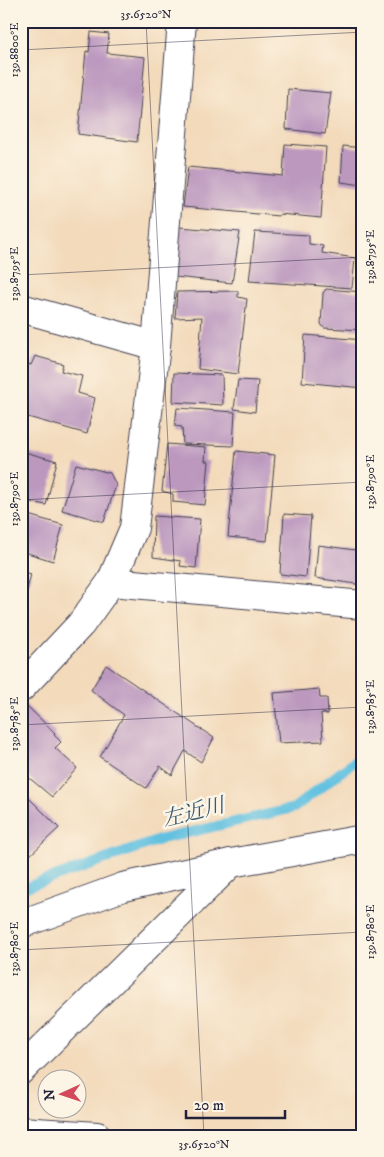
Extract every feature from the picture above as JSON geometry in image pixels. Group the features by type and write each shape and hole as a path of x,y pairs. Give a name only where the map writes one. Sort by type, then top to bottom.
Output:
{"street":[{"path":"21,688 81,624 111,582 134,528 156,346 182,21"},
{"path":"21,308 156,346"},
{"path":"111,582 363,605"},
{"path":"21,924 123,887 231,863 363,838"},
{"path":"21,1070 231,863"},
{"path":"21,1131 97,1136"}],"building":[{"path":"91,32 109,34 107,53 145,57 137,142 78,134 86,51 89,52"},
{"path":"288,89 331,93 325,134 286,129"},
{"path":"285,144 326,147 321,218 183,207 188,167 283,176"},
{"path":"343,146 363,148 363,185 341,182"},
{"path":"179,227 240,232 232,283 175,277"},
{"path":"255,232 309,235 309,244 323,246 322,253 355,258 352,288 249,281"},
{"path":"326,289 363,292 363,330 324,328 321,324 323,293"},
{"path":"238,291 238,297 247,299 238,374 198,369 202,317 175,318 177,292"},
{"path":"305,335 363,340 363,388 302,382"},
{"path":"21,355 24,356 22,362 31,365 35,356 63,364 61,371 82,376 78,393 95,398 87,434 21,415"},
{"path":"174,373 222,375 223,405 173,402"},
{"path":"238,380 258,381 255,412 234,409"},
{"path":"177,408 235,412 233,446 183,444 182,427 175,426"},
{"path":"167,444 206,447 205,461 209,461 205,505 173,502 173,494 162,491"},
{"path":"21,451 57,461 46,505 21,500"},
{"path":"236,451 275,455 267,541 228,537"},
{"path":"76,464 110,473 116,485 104,522 62,510"},
{"path":"21,513 63,525 53,561 21,551"},
{"path":"284,514 311,516 306,577 280,574"},
{"path":"154,516 200,519 196,568 180,566 181,561 153,557"},
{"path":"318,545 363,551 363,585 315,578"},
{"path":"21,571 31,574 22,609 21,609"},
{"path":"106,665 214,738 201,762 185,751 172,775 160,766 146,788 100,757 124,715 91,690"},
{"path":"319,689 320,698 327,698 328,714 321,713 323,741 279,743 274,693"},
{"path":"26,705 55,733 54,735 61,742 55,748 77,768 52,797 21,771 21,710"},
{"path":"21,790 59,828 29,856 21,848"}],"waterway":[{"name":"左近川","path":"21,889 162,839 294,808 363,755"}]}
